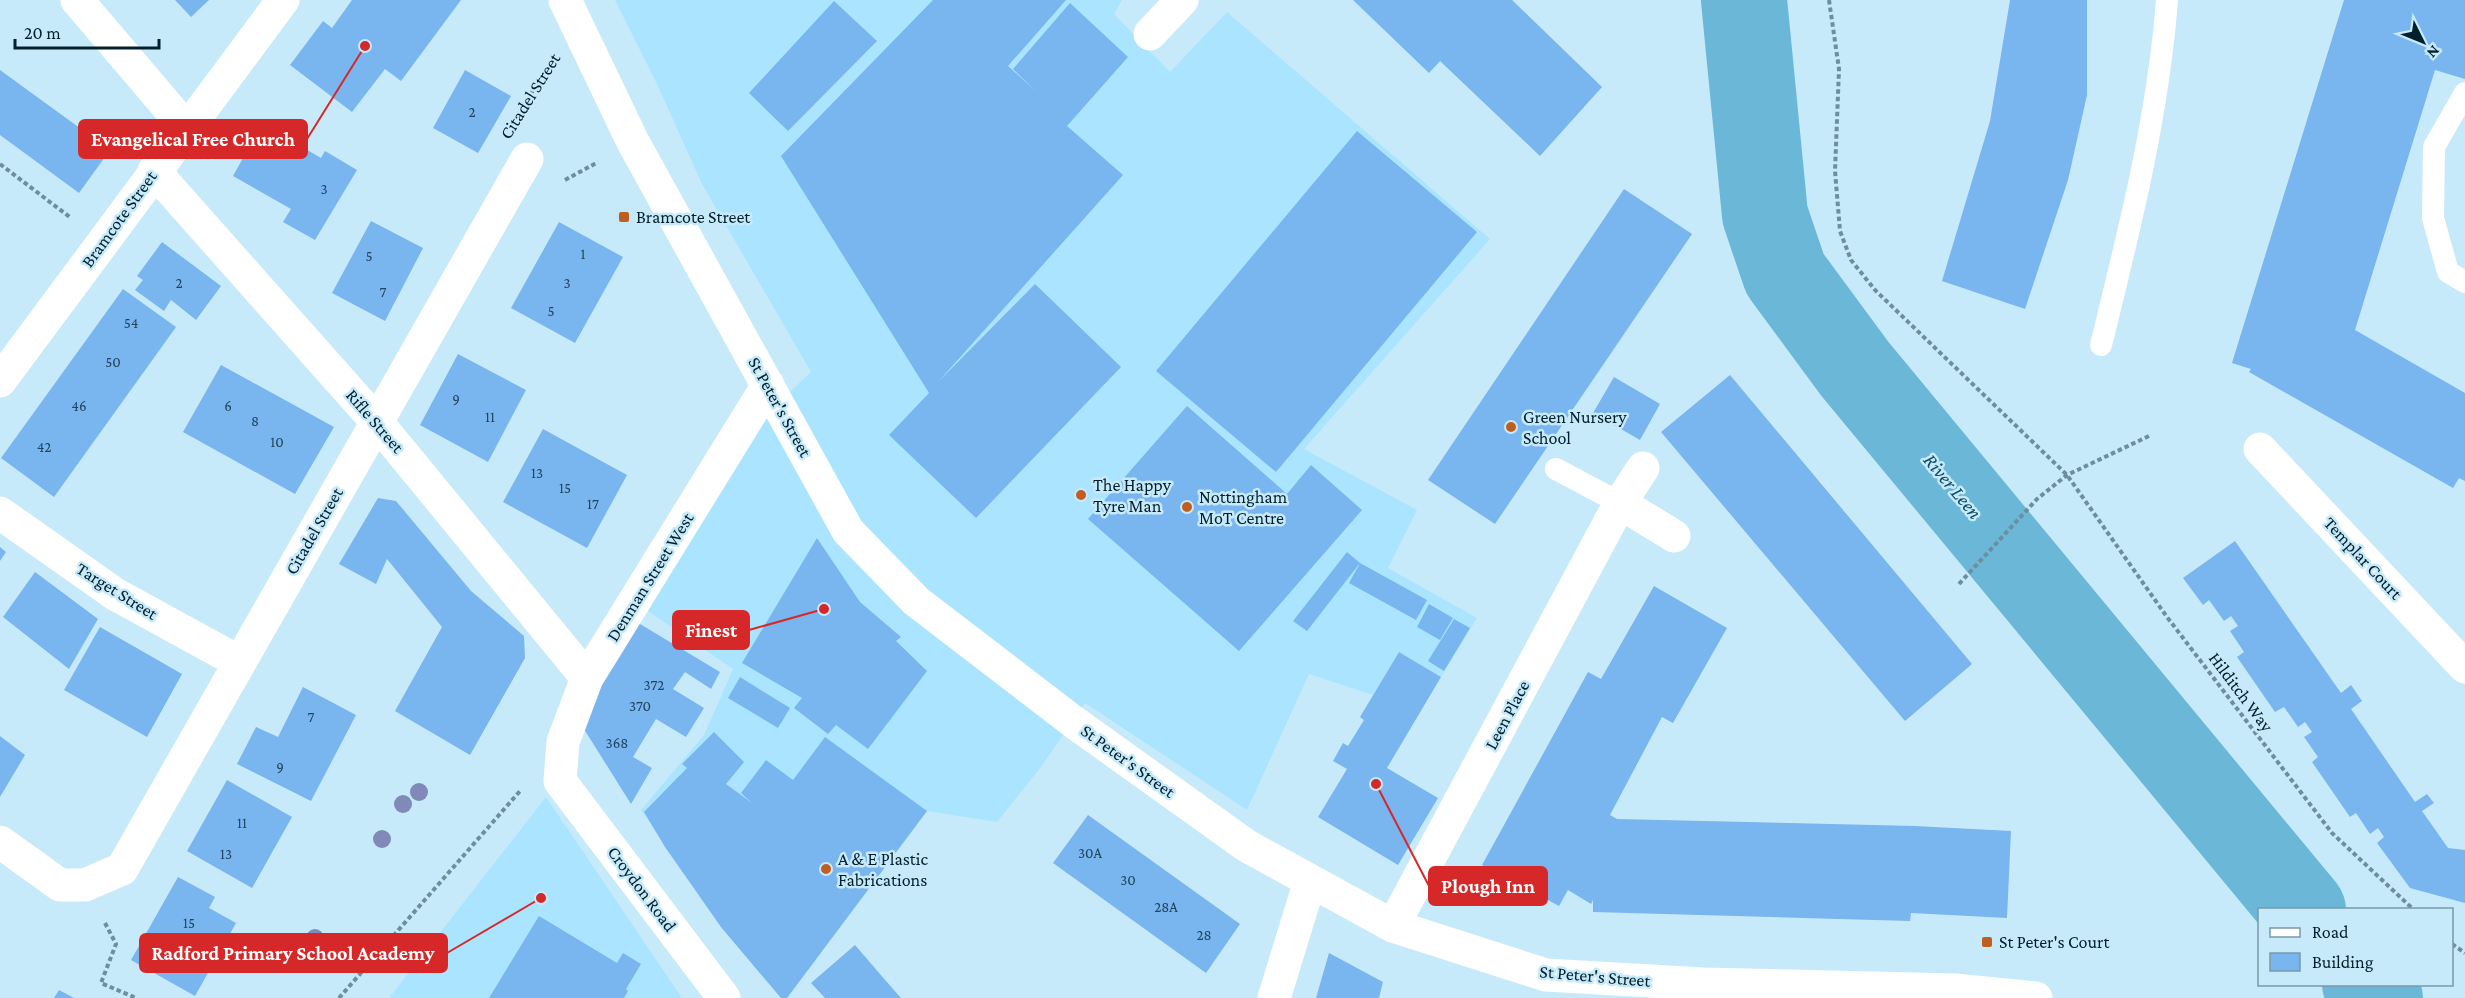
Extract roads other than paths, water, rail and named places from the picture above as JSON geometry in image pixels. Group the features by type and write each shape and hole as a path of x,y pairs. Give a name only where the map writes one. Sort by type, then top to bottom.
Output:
{"street":[{"path":"76,0 186,128"},
{"name":"Bramcote Street","path":"0,381 283,0"},
{"path":"1150,34 1182,0"},
{"name":"St Peter's Street","path":"571,10 633,142 848,531 916,601 1075,723 1248,846 1393,926 1546,975 1607,988 1703,984 1955,990 2016,997"},
{"name":"Citadel Street","path":"0,843 60,885 85,885 122,869 526,159"},
{"name":"Rifle Street","path":"154,171 376,421 587,678"},
{"name":"Denman Street West","path":"560,781 563,742 587,678 768,385"},
{"name":"Templar Court","path":"2260,450 2465,667"},
{"name":"Leen Place","path":"1393,926 1620,504 1643,468"},
{"path":"1620,504 1674,536"},
{"name":"Target Street","path":"0,513 115,594 239,662"},
{"name":"Croydon Road","path":"560,781 724,998"},
{"path":"1274,998 1310,881"}],"lane":[{"path":"2100,345 2140,187 2162,61 2167,0"},
{"path":"2465,93 2434,147 2433,218 2448,272 2465,282"},
{"path":"1556,469 1620,504"}],"waterway":[{"name":"River Leen","path":"1744,0 1765,215 1785,274 1855,369 2301,908"},
{"name":"River Leen","path":"2367,986 2380,998"}],"place":[{"name":"Evangelical Free Church","path":"365,46"},
{"name":"Bramcote Street","path":"624,217"},
{"name":"Green Nursery School","path":"1511,427"},
{"name":"The Happy Tyre Man","path":"1081,495"},
{"name":"Nottingham MoT Centre","path":"1187,507"},
{"name":"Finest","path":"824,609"},
{"name":"Plough Inn","path":"1376,784"},
{"name":"A & E Plastic Fabrications","path":"826,869"},
{"name":"Radford Primary School Academy","path":"541,898"},
{"name":"St Peter's Court","path":"1987,942"}]}
